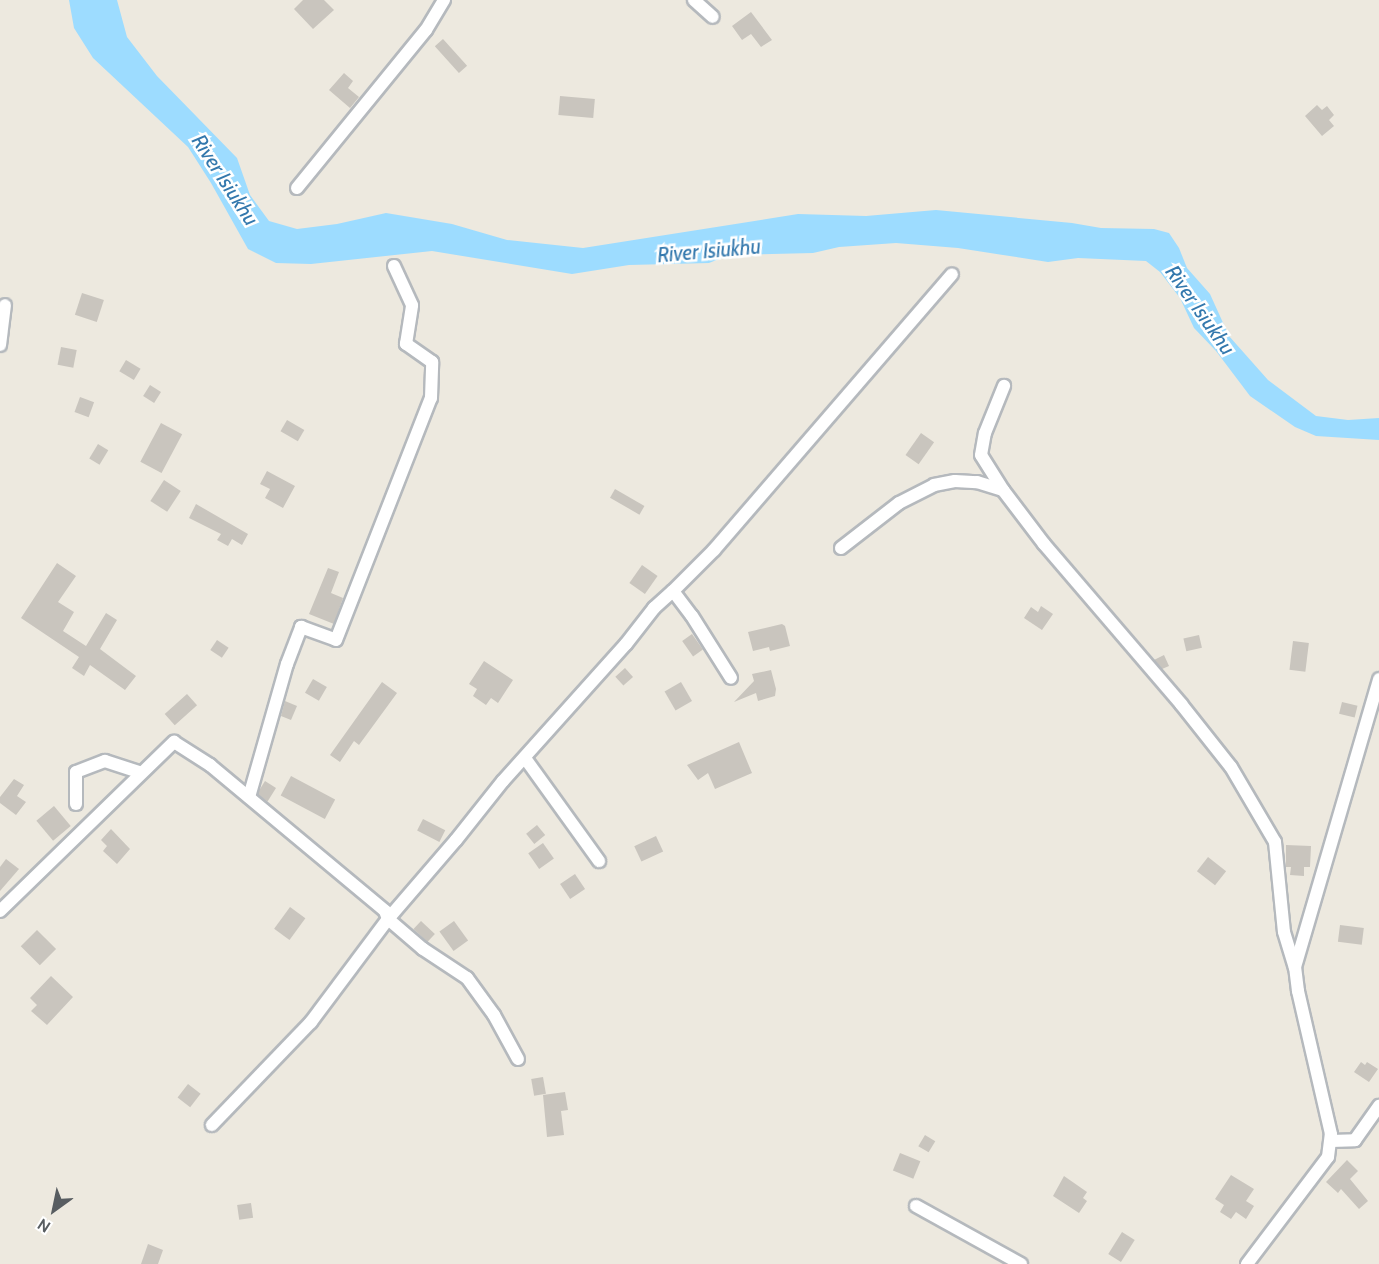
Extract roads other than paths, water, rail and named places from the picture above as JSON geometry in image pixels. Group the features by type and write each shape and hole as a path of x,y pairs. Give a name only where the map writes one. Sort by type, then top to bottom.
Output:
{"street":[{"path":"297,188 426,30 444,0"},
{"path":"694,0 713,17"},
{"path":"249,797 287,664 301,627 336,640 431,398 432,362 406,344 412,305 394,266"},
{"path":"212,1125 311,1022 388,919 525,758 626,644 654,608 714,549 952,274"},
{"path":"0,345 5,305"},
{"path":"1004,386 985,433 981,455 1044,544 1181,704 1231,768 1275,842 1284,932 1295,967 1298,991 1331,1141 1328,1157 1247,1264"},
{"path":"841,548 899,502 934,485 955,481 977,482 1003,489"},
{"path":"673,591 732,678"},
{"path":"1295,967 1379,679"},
{"path":"0,911 174,742 210,765 376,903 388,919 423,949 466,978 494,1015 518,1059"},
{"path":"525,758 599,861"},
{"path":"76,804 76,772 105,761 141,773"},
{"path":"1331,1141 1355,1140 1379,1106"},
{"path":"916,1206 1021,1264"}],"water":[{"name":"River Isiukhu","path":"69,0 117,0 127,37 157,76 237,158 250,195 269,221 297,229 337,224 386,213 452,224 507,240 583,248 798,214 866,216 936,210 1072,223 1101,228 1154,229 1169,233 1179,248 1187,268 1210,294 1229,336 1268,380 1316,416 1348,420 1379,418 1379,440 1316,436 1295,427 1250,396 1216,351 1194,328 1180,298 1160,272 1146,261 1078,258 1048,262 958,248 896,243 839,247 813,253 729,255 709,263 629,265 572,274 432,251 311,264 276,263 248,249 188,147 93,58 74,28"}]}
